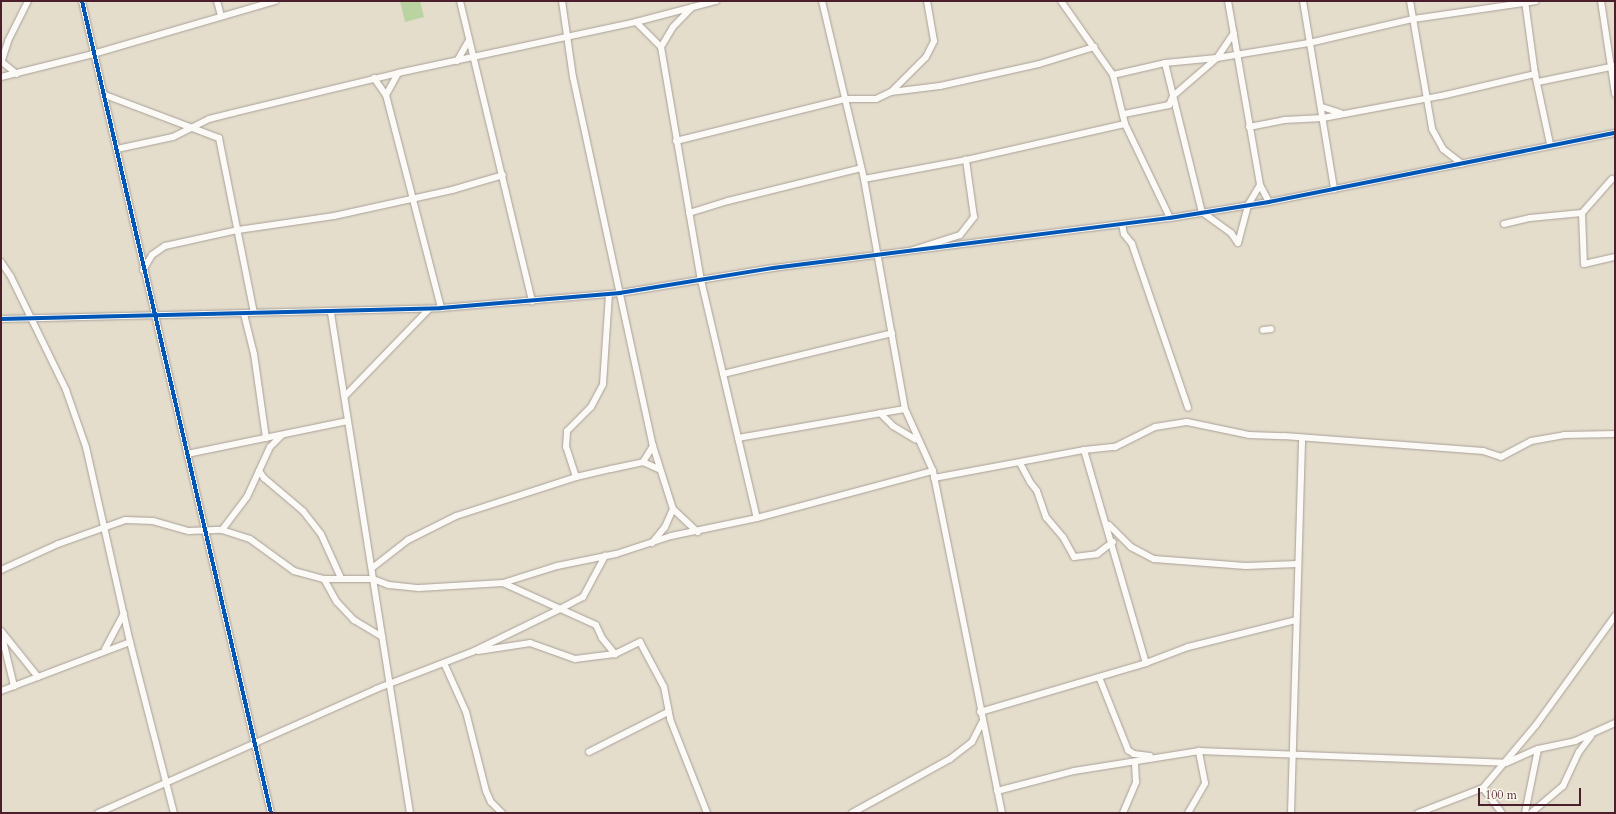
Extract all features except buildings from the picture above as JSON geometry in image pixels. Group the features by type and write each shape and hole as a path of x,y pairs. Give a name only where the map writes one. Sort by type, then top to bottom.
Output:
{"street":[{"path":"17,74 2,62 8,40 28,1"},
{"path":"82,1 93,54 105,95 143,270 271,813"},
{"path":"217,1 221,16"},
{"path":"1,77 93,54 275,1"},
{"path":"460,1 503,175 532,302"},
{"path":"562,1 569,36 573,77 620,293 636,376 653,446 659,469 673,509 698,532"},
{"path":"117,149 173,137 209,119 374,78 636,22 716,1"},
{"path":"822,1 864,179 904,409 915,439 934,475"},
{"path":"891,92 926,58 934,41 927,1"},
{"path":"1061,1 1113,75 1124,114 1125,124 1170,218"},
{"path":"1228,1 1260,185 1269,202"},
{"path":"1303,1 1309,43 1322,107 1322,118 1334,189"},
{"path":"1410,1 1436,140 1443,149 1462,164"},
{"path":"1113,75 1165,63 1217,58 1309,43 1413,19 1536,1"},
{"path":"1601,1 1612,66 1615,94"},
{"path":"1525,2 1535,74 1538,82 1550,144"},
{"path":"661,47 673,27 692,7"},
{"path":"636,22 661,47 701,280 757,518"},
{"path":"1124,114 1169,105 1173,96 1217,58 1234,33"},
{"path":"457,61 469,40"},
{"path":"676,141 846,99 876,99 891,92 940,86 1039,64 1094,47"},
{"path":"1165,63 1202,212 1231,233 1238,243 1248,205 1260,185"},
{"path":"1538,82 1612,66"},
{"path":"386,95 398,73"},
{"path":"1250,127 1284,120 1322,118 1340,113 1427,98 1535,74"},
{"path":"374,78 386,95 441,308"},
{"path":"105,95 190,129 204,131 219,138 254,313"},
{"path":"1322,107 1340,113"},
{"path":"864,179 966,160 1125,124"},
{"path":"1,319 155,317 254,313 331,313 429,309 532,302 620,293 878,254 908,252 1170,218 1269,202 1462,164 1550,144 1615,133"},
{"path":"908,252 923,245 960,235 974,217 966,160"},
{"path":"689,214 728,201 861,168"},
{"path":"143,270 152,255 165,246 238,230 308,221 412,198 503,175"},
{"path":"1504,224 1530,218 1582,213 1612,179"},
{"path":"1582,213 1584,264 1615,257"},
{"path":"1122,224 1124,234 1132,244 1188,408"},
{"path":"1,262 31,319 75,412 86,447 130,642 165,784 174,813"},
{"path":"576,477 566,447 567,431 591,407 603,384 609,294"},
{"path":"345,396 429,309"},
{"path":"331,313 410,813"},
{"path":"244,314 254,354 266,438"},
{"path":"1263,330 1271,329"},
{"path":"723,374 892,333"},
{"path":"738,438 904,409"},
{"path":"904,409 934,475 982,722 1002,813"},
{"path":"880,413 893,426 915,439"},
{"path":"187,454 348,421"},
{"path":"1,570 105,527 125,520 139,519 181,530 222,530 250,539 294,570 324,579 374,579 389,585 419,588 503,583 557,566 652,544 671,536 698,532 934,475 1020,462 1084,450 1114,447 1155,427 1187,422 1249,435 1482,451 1501,457 1531,441 1564,435 1615,434"},
{"path":"222,530 247,497 270,448 282,435"},
{"path":"1291,813 1291,756 1302,438"},
{"path":"643,462 653,446"},
{"path":"1084,450 1113,542 1146,663"},
{"path":"372,568 394,549 429,527 456,516 576,477 643,462 659,469"},
{"path":"1020,462 1030,482 1037,491 1046,517 1063,537 1074,557 1097,554 1113,542"},
{"path":"259,471 264,478 303,511 321,534 341,578"},
{"path":"652,544 665,527 673,509"},
{"path":"1107,524 1131,548 1154,559 1246,566 1297,564"},
{"path":"98,813 389,684 472,652 560,609 583,597 605,556"},
{"path":"324,579 337,602 354,620 382,637"},
{"path":"503,583 596,626 602,638 615,654"},
{"path":"105,649 124,613"},
{"path":"1418,813 1483,788 1506,763 1615,616"},
{"path":"980,712 1146,663 1188,647 1296,620"},
{"path":"1,630 38,677"},
{"path":"1,630 2,643 14,686"},
{"path":"1,691 105,649 130,642"},
{"path":"472,652 530,643 575,659 615,654 640,642 664,687 668,712 707,813"},
{"path":"444,663 466,712 486,791 497,810 502,813"},
{"path":"1098,677 1128,750 1134,754 1154,756 1199,751 1247,751 1291,756 1506,763 1538,749 1568,743 1594,734 1615,723"},
{"path":"589,752 668,712"},
{"path":"852,813 962,750 972,742 982,722"},
{"path":"1531,813 1563,786 1582,746 1594,734"},
{"path":"1525,813 1538,749"},
{"path":"1188,813 1205,783 1199,751"},
{"path":"997,791 1074,770 1135,763 1154,756"},
{"path":"1123,813 1136,782 1135,763"},
{"path":"1483,788 1502,813"}],"green space":[{"path":"400,1 420,1 424,17 405,22"}],"cycle path":[{"path":"82,1 271,813"},
{"path":"1,319 441,308 620,293 773,268 1170,218 1269,202 1615,133"}]}
